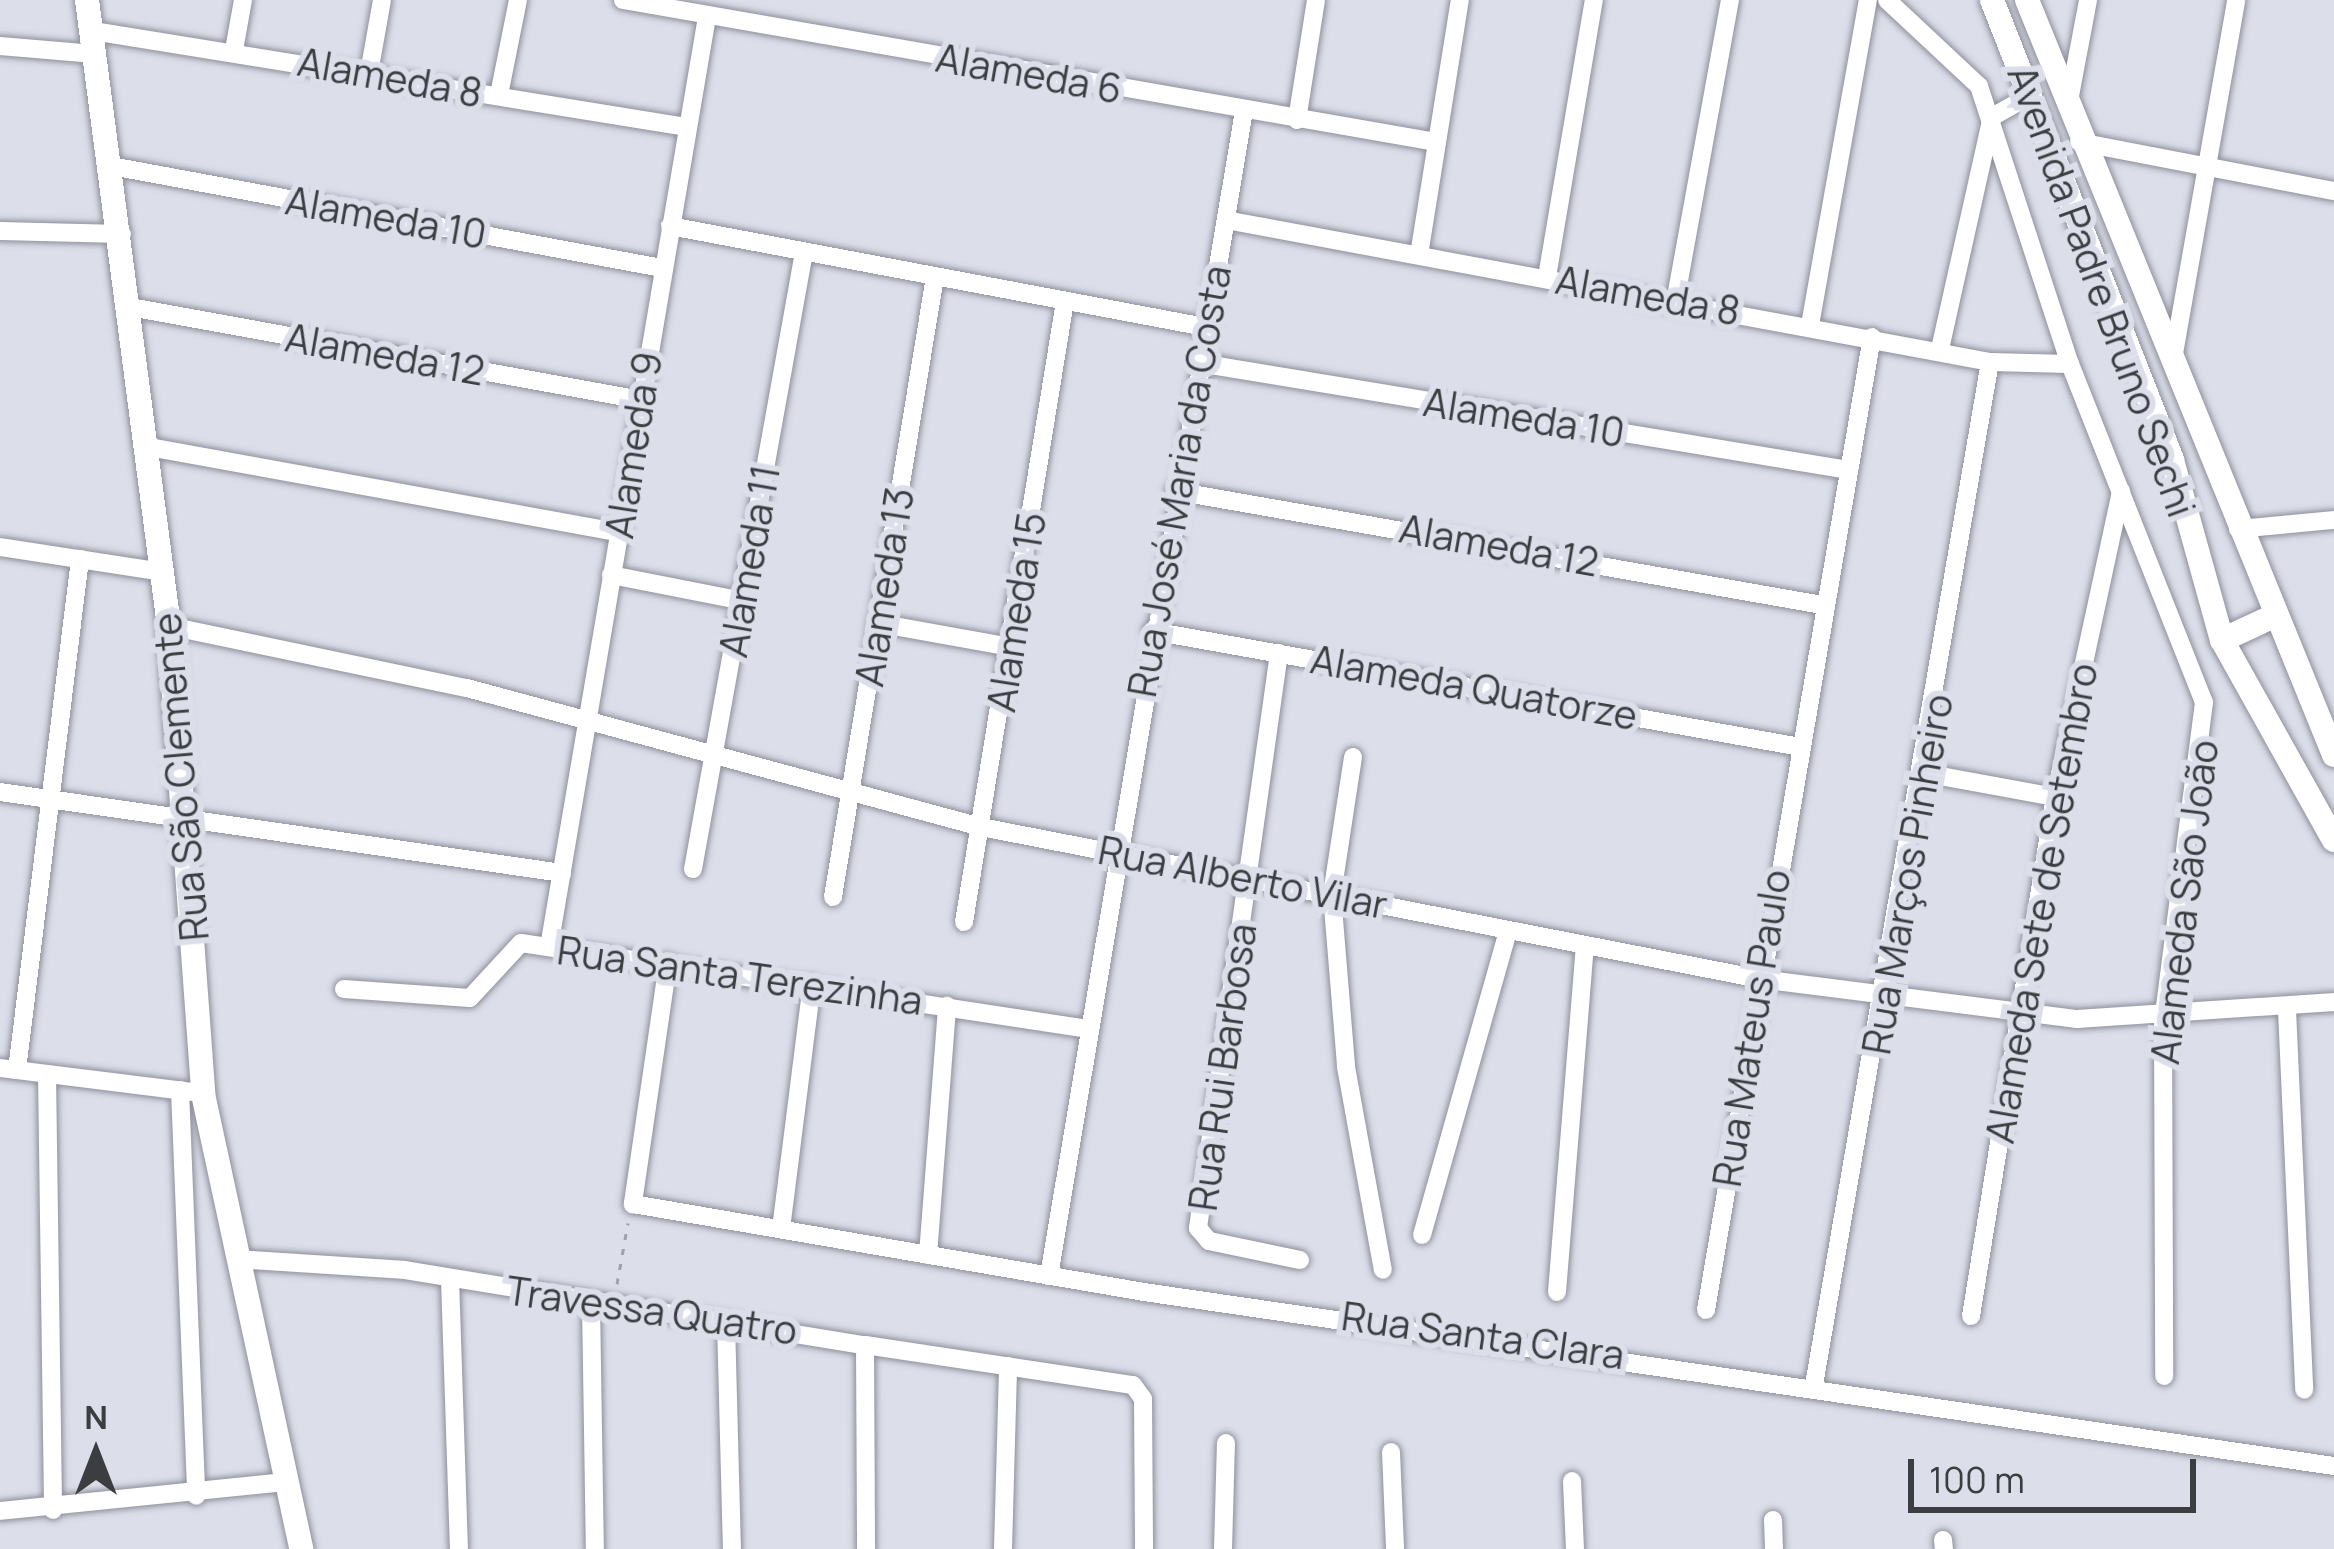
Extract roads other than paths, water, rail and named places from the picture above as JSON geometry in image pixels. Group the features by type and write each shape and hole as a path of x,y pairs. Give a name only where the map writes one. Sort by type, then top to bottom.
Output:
{"main road":[{"name":"Avenida Padre Bruno Sechi","path":"1992,0 2172,460 2222,640 2334,841"},
{"name":"Avenida Padre Bruno Sechi","path":"2026,0 2079,142 2174,359 2238,530 2334,755"},
{"name":"Rua São Clemente","path":"94,21 169,626 186,823 192,1092 237,1259 301,1549"},
{"path":"2222,640 2276,615"}],"street":[{"path":"234,50 243,0"},
{"path":"369,74 382,0"},
{"path":"499,95 518,0"},
{"name":"Alameda 6","path":"623,0 1436,142"},
{"path":"1297,120 1316,0"},
{"path":"1419,255 1460,0"},
{"path":"1546,277 1594,0"},
{"path":"1676,297 1730,0"},
{"path":"1810,325 1868,0"},
{"name":"Alameda São João","path":"1887,0 1979,86 2070,364 2186,648 2206,713 2163,1020 2164,1376"},
{"path":"2067,111 2088,0"},
{"path":"2174,359 2236,0"},
{"name":"Alameda 9","path":"549,947 707,17"},
{"name":"Alameda 8","path":"0,46 94,21 234,50 687,127"},
{"path":"1940,349 1992,117 2029,96"},
{"name":"Rua José Maria da Costa","path":"1115,851 1244,111"},
{"path":"2079,142 2334,191"},
{"name":"Alameda 10","path":"111,166 662,268"},
{"name":"Alameda 8","path":"1226,220 1676,297 1990,362 2070,364"},
{"path":"670,226 1204,327"},
{"path":"0,231 122,234"},
{"name":"Alameda 11","path":"693,869 804,252"},
{"name":"Alameda 13","path":"833,897 935,277"},
{"name":"Alameda 15","path":"964,922 1065,301"},
{"name":"Alameda 12","path":"130,308 640,400"},
{"name":"Rua Mateus Paulo","path":"1706,1310 1795,746 1872,337"},
{"name":"Rua Marços Pinheiro","path":"1814,1384 1888,998 1990,362"},
{"name":"Alameda 10","path":"1199,363 1849,470"},
{"path":"149,447 619,532"},
{"name":"Alameda 12","path":"1175,491 1822,605"},
{"name":"Alameda Sete de Setembro","path":"1971,1316 2055,797 2121,491"},
{"path":"2238,530 2334,520"},
{"path":"0,548 164,572"},
{"path":"80,559 9,1069 192,1092 196,1496"},
{"path":"610,575 743,601"},
{"path":"877,623 1011,647"},
{"name":"Rua Alberto Vilar","path":"169,626 588,722 711,761 981,827 1760,979 2019,1013 2163,1020 2334,1002"},
{"name":"Alameda Quatorze","path":"1152,631 1795,746"},
{"name":"Rua Rui Barbosa","path":"1279,653 1199,1235 1300,1260"},
{"path":"1353,757 1333,895 1346,1066 1383,1270"},
{"path":"1924,773 2055,797"},
{"path":"0,792 186,823 562,873"},
{"path":"1049,1276 1115,851"},
{"path":"1423,1235 1508,931"},
{"name":"Rua Santa Terezinha","path":"344,989 470,998 509,947 549,947 1088,1029"},
{"path":"1558,1292 1585,947"},
{"name":"Rua Santa Clara","path":"668,963 633,1204 1049,1276 1814,1384 2334,1466"},
{"path":"781,1229 812,985"},
{"path":"928,1255 947,1006"},
{"path":"2287,1010 2304,1390"},
{"path":"47,1074 53,1510"},
{"name":"Travessa Quatro","path":"237,1259 450,1280 865,1345"},
{"path":"450,1280 459,1549"},
{"path":"592,1304 595,1549"},
{"path":"726,1322 732,1549"},
{"path":"866,1549 865,1345 1133,1385 1144,1427 1144,1549"},
{"path":"1003,1549 1008,1366"},
{"path":"1222,1549 1226,1443"},
{"path":"1391,1452 1395,1549"},
{"path":"1572,1481 1575,1549"},
{"path":"0,1510 53,1510 196,1496 284,1482"},
{"path":"1773,1520 1774,1549"}]}
